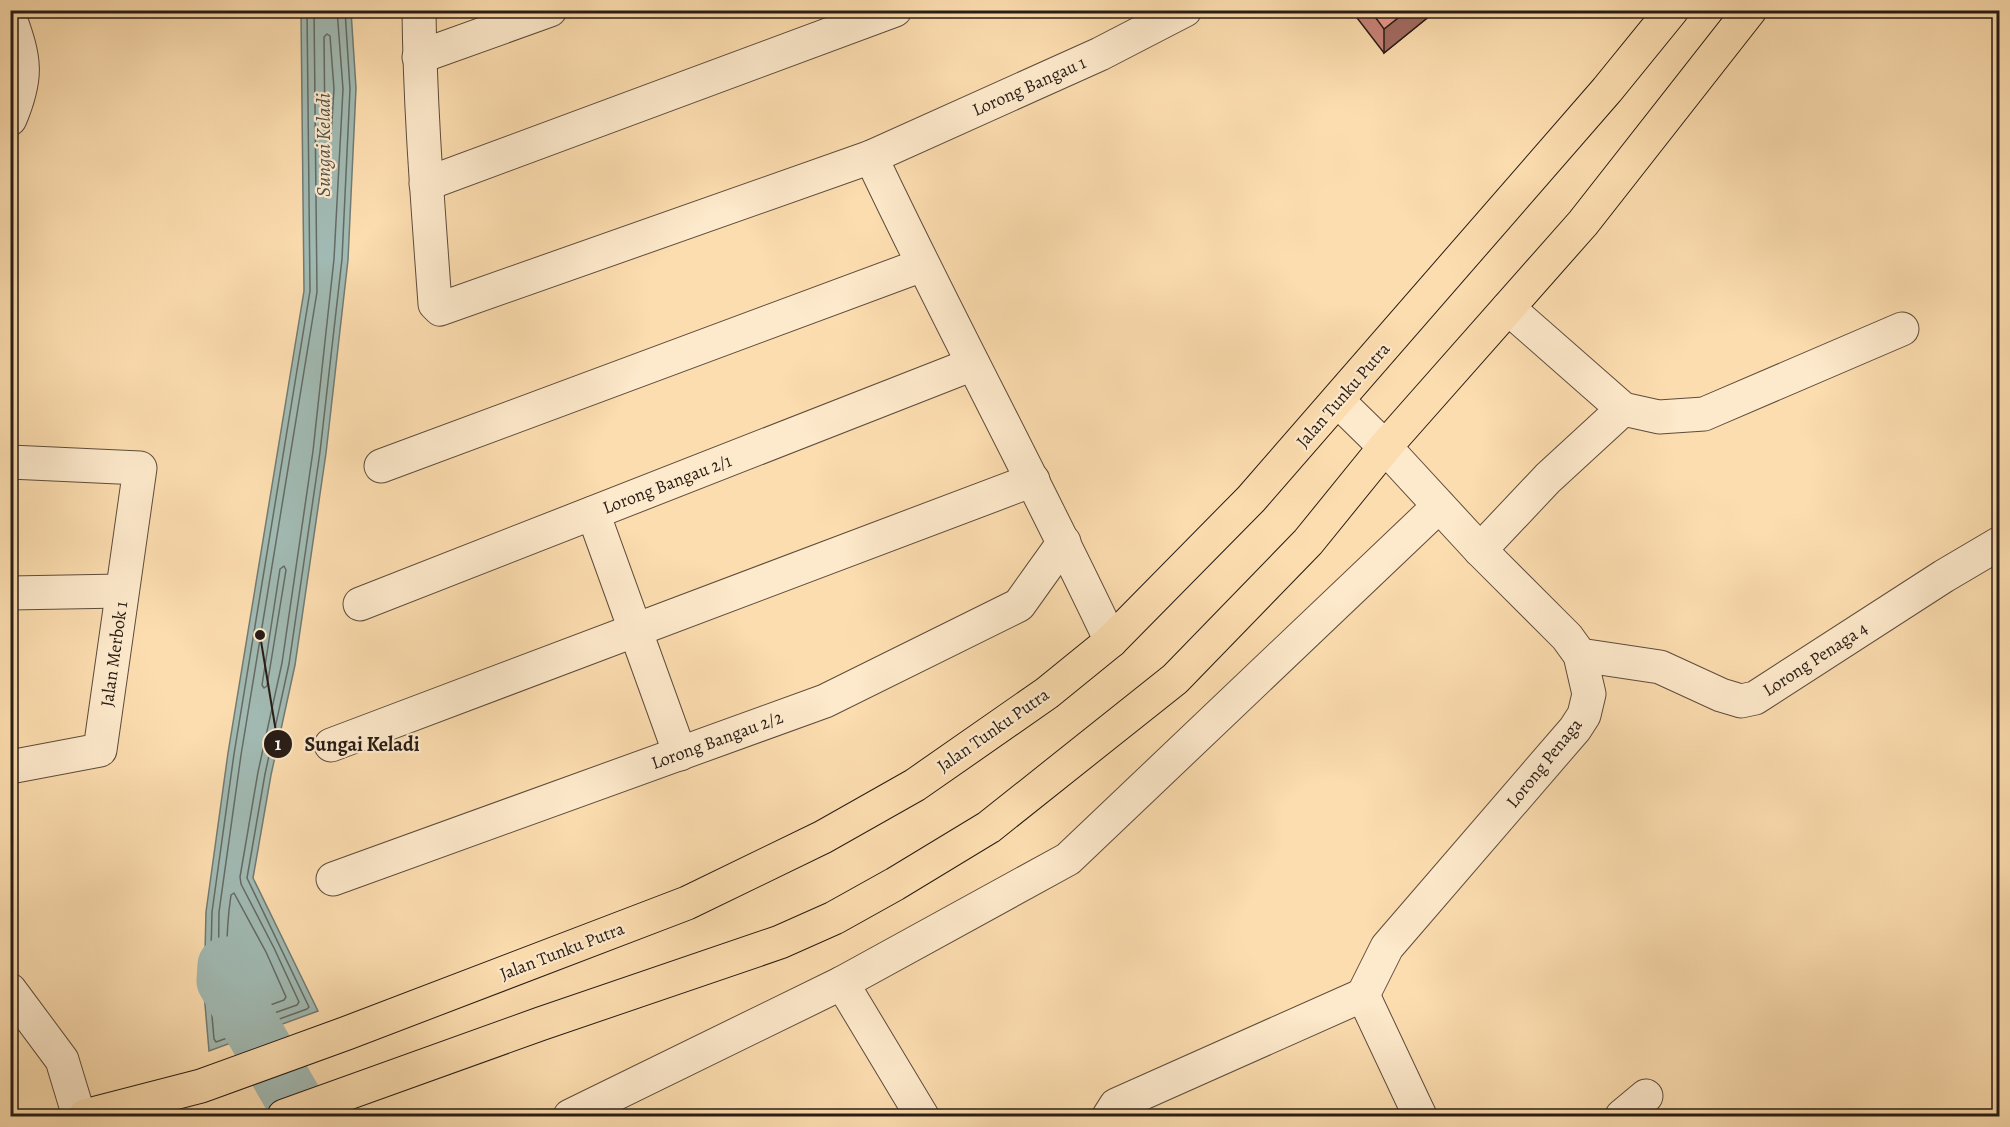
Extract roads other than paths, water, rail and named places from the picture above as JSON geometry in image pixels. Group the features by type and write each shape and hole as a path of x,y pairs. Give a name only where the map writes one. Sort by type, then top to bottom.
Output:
{"main road":[{"name":"Jalan Tunku Putra","path":"85,1116 201,1086 347,1033 687,903 823,837 915,785 1047,693 1111,640 1251,499 1607,90 1672,10"},
{"path":"284,1116 780,942 834,918 895,885 989,826 1175,680 1308,542 1385,447 1583,224 1750,10"}],"street":[{"path":"419,10 419,57 426,183 895,10"},
{"path":"419,57 550,10"},
{"name":"Lorong Bangau 1","path":"426,183 435,304 440,309 871,157 1100,54 1185,10"},
{"path":"10,18 24,64 19,98 10,118"},
{"path":"871,157 922,265 1033,480 1111,640"},
{"path":"381,466 922,265"},
{"path":"1508,308 1623,409 1659,417 1704,414 1902,329"},
{"name":"Lorong Bangau 2/1","path":"360,604 973,364"},
{"name":"Lorong Penaga","path":"1338,401 1385,447 1480,550 1567,637 1580,655 1589,694 1584,715 1575,729 1387,947 1363,995"},
{"path":"1480,550 1548,478 1623,409"},
{"name":"Jalan Merbok 1","path":"10,462 140,468 100,750 10,767"},
{"path":"331,745 1033,480"},
{"path":"570,1116 842,983 1068,859 1439,506"},
{"path":"593,513 680,754"},
{"name":"Lorong Bangau 2/2","path":"333,879 825,701 1019,605 1064,542"},
{"name":"Lorong Penaga 4","path":"1580,655 1660,667 1721,695 1741,701 1755,698 1934,582 2000,543"},
{"path":"10,593 122,591"},
{"path":"842,983 922,1116"},
{"path":"10,990 62,1060 79,1116"},
{"path":"1112,1111 1363,995 1420,1116"}],"water":[{"path":"301,11 351,11 356,88 348,260 326,453 295,665 271,775 253,878 318,1011 209,1051 204,993 206,912 228,753 304,291"}],"waterway":[{"name":"Sungai Keladi","path":"226,965 225,981 303,1116"}],"place":[{"name":"Sungai Keladi","path":"260,635"}]}
